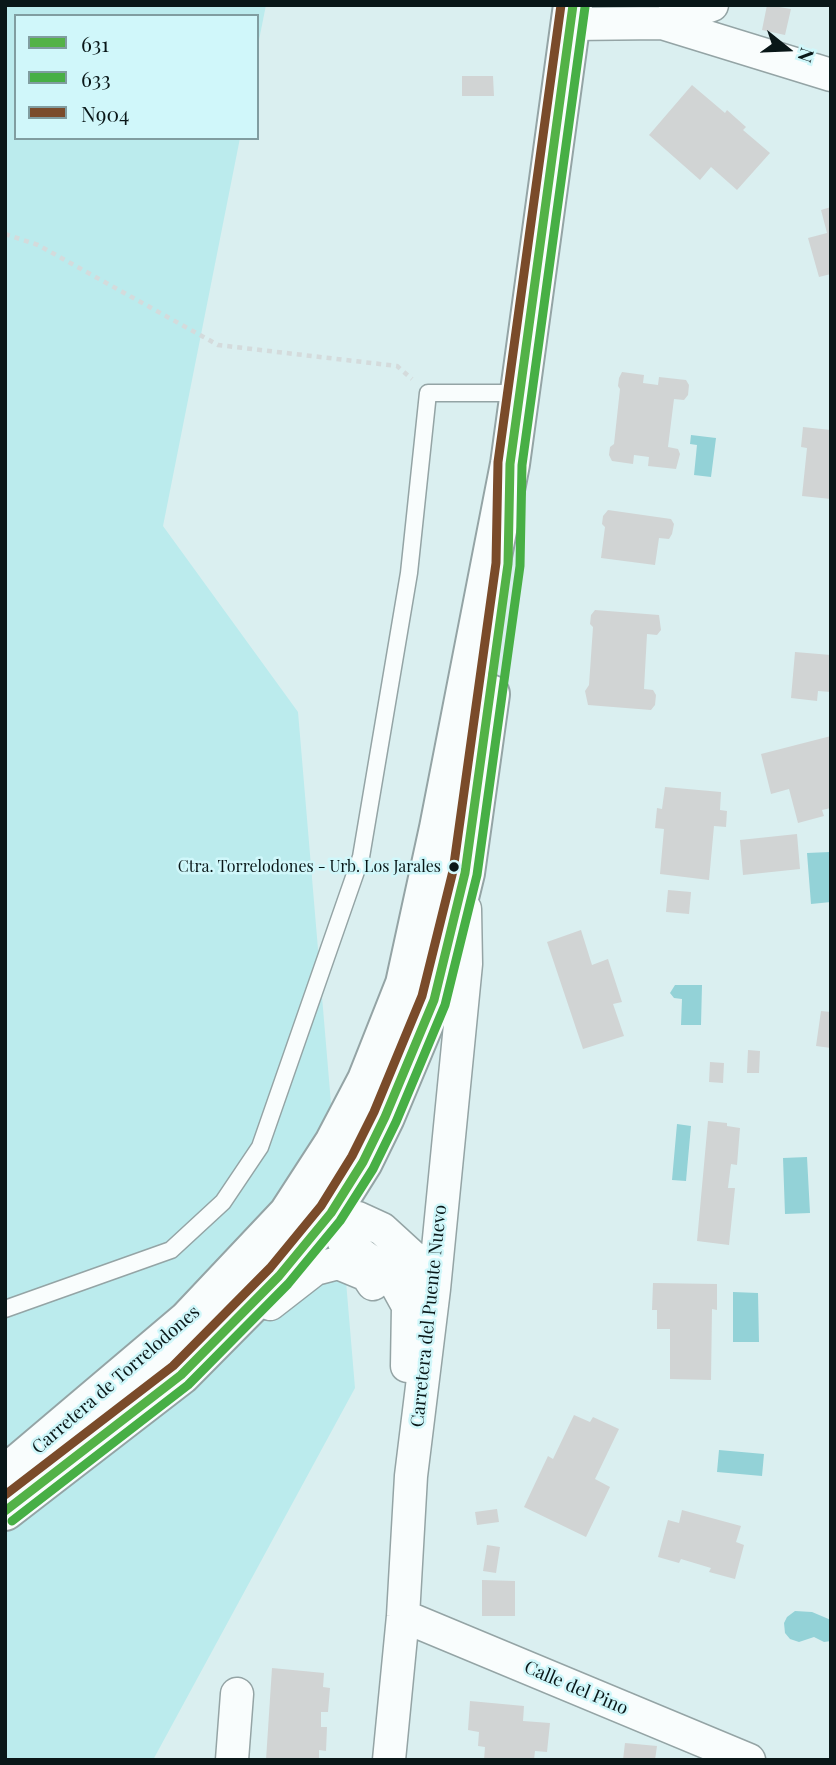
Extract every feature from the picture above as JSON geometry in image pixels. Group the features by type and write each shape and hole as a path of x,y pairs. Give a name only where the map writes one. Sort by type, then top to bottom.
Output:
{"main road":[{"name":"Carretera de Torrelodones","path":"5,1475 188,1320 288,1214 334,1143 367,1080 405,984 439,828 510,464 572,15"},
{"name":"Carretera de Torrelodones","path":"5,1511 181,1375 279,1276 331,1213 363,1162 385,1117 434,1000 465,873 508,564 510,464"}],"street":[{"path":"662,23 712,5"},
{"path":"572,15 662,23 831,75"},
{"name":"Carretera del Puente Nuevo","path":"390,1760 411,1476 434,1289 466,964 465,873"},
{"path":"405,984 396,1052 339,1172 331,1213 344,1242 392,1277 408,1306 411,1476"},
{"path":"188,1320 231,1296 309,1220 331,1213 358,1217 382,1229 416,1261 434,1289"},
{"path":"181,1375 315,1269 338,1263 367,1275 395,1315 407,1356"},
{"name":"Calle del Pino","path":"402,1616 749,1760"},
{"path":"232,1760 237,1694"}],"lane":[{"path":"5,1309 171,1250 223,1202 260,1147 361,857 409,573 428,393 520,393"}],"path":[{"path":"5,234 38,245 218,345 397,366 428,393"}],"shaded area":[{"path":"5,5 266,5 259,40 259,14 14,14 14,140 240,140 163,526 298,712 355,1388 153,1760 5,1760"},
{"path":"691,435 716,438 711,477 694,475 697,445 690,444"},
{"path":"830,852 831,902 811,904 807,853"},
{"path":"675,985 702,985 701,1025 681,1025 682,999 674,998 670,993"},
{"path":"677,1124 691,1126 686,1181 672,1180"},
{"path":"807,1157 810,1213 785,1214 783,1158"},
{"path":"733,1292 758,1293 759,1342 733,1342"},
{"path":"719,1450 764,1454 762,1476 717,1472"},
{"path":"795,1611 812,1612 831,1620 831,1641 824,1642 814,1637 799,1642 790,1639 785,1633 784,1623"}],"building":[{"path":"767,5 791,9 785,35 762,30"},
{"path":"462,76 493,76 494,96 462,96"},
{"path":"692,85 725,113 727,110 746,127 743,130 770,153 737,190 711,167 700,180 649,135"},
{"path":"831,207 831,274 819,277 808,238 827,233 821,210"},
{"path":"622,372 644,375 643,383 658,385 659,377 686,380 689,385 688,395 684,400 674,399 668,447 678,449 680,454 676,469 648,466 649,457 634,455 633,464 612,461 609,455 610,447 614,444 620,389 618,386"},
{"path":"803,427 831,430 831,499 802,496 807,448 801,447"},
{"path":"608,510 671,519 674,524 672,534 669,539 659,538 655,565 601,558 605,527 602,524 603,516"},
{"path":"595,610 659,615 661,630 657,635 647,634 644,689 653,690 656,695 655,705 651,710 588,705 585,691 589,685 593,627 590,624 591,615"},
{"path":"795,652 831,655 831,692 818,691 817,701 791,698"},
{"path":"831,736 831,808 822,810 824,816 798,823 789,789 771,794 761,754"},
{"path":"665,787 721,792 720,810 727,811 726,827 714,826 709,880 660,874 664,829 655,828 657,808 662,809"},
{"path":"797,834 800,869 743,875 740,840"},
{"path":"668,890 691,892 689,914 666,912"},
{"path":"581,930 592,965 608,959 622,1002 613,1004 624,1036 583,1049 547,942"},
{"path":"821,1011 831,1012 831,1048 816,1046"},
{"path":"748,1050 760,1051 759,1073 747,1073"},
{"path":"710,1062 724,1063 723,1083 709,1082"},
{"path":"708,1121 727,1123 727,1126 740,1128 737,1165 731,1164 728,1188 735,1188 729,1245 697,1241"},
{"path":"653,1283 717,1284 717,1310 712,1309 711,1380 670,1379 670,1329 657,1329 657,1310 652,1310"},
{"path":"574,1415 590,1422 593,1417 619,1429 595,1479 610,1487 586,1537 524,1507 548,1456 553,1459"},
{"path":"497,1509 499,1522 477,1525 475,1512"},
{"path":"682,1510 741,1526 736,1542 744,1545 735,1579 709,1572 711,1568 681,1559 679,1563 658,1557 668,1520 679,1523"},
{"path":"487,1545 500,1547 496,1573 483,1571"},
{"path":"482,1580 515,1581 515,1616 482,1616"},
{"path":"272,1668 324,1673 323,1687 330,1688 328,1712 321,1712 321,1727 327,1727 326,1751 319,1750 319,1760 266,1760"},
{"path":"470,1701 524,1706 523,1721 550,1723 547,1752 535,1751 534,1760 484,1760 485,1747 478,1746 479,1732 468,1730"},
{"path":"625,1743 657,1746 655,1760 623,1760"}],"transit line":[{"name":"N904","path":"5,1495 173,1366 270,1268 321,1206 352,1156 374,1112 422,996 453,871 496,563 498,462 561,5"},
{"name":"631","path":"5,1511 181,1375 279,1276 331,1213 363,1162 434,1000 465,873 508,564 510,464 573,5"},
{"name":"633","path":"12,1521 188,1385 288,1284 340,1221 373,1169 396,1122 445,1005 477,875 520,566 522,465 585,7"}],"place":[{"name":"Ctra. Torrelodones - Urb. Los Jarales","path":"454,867"}]}
